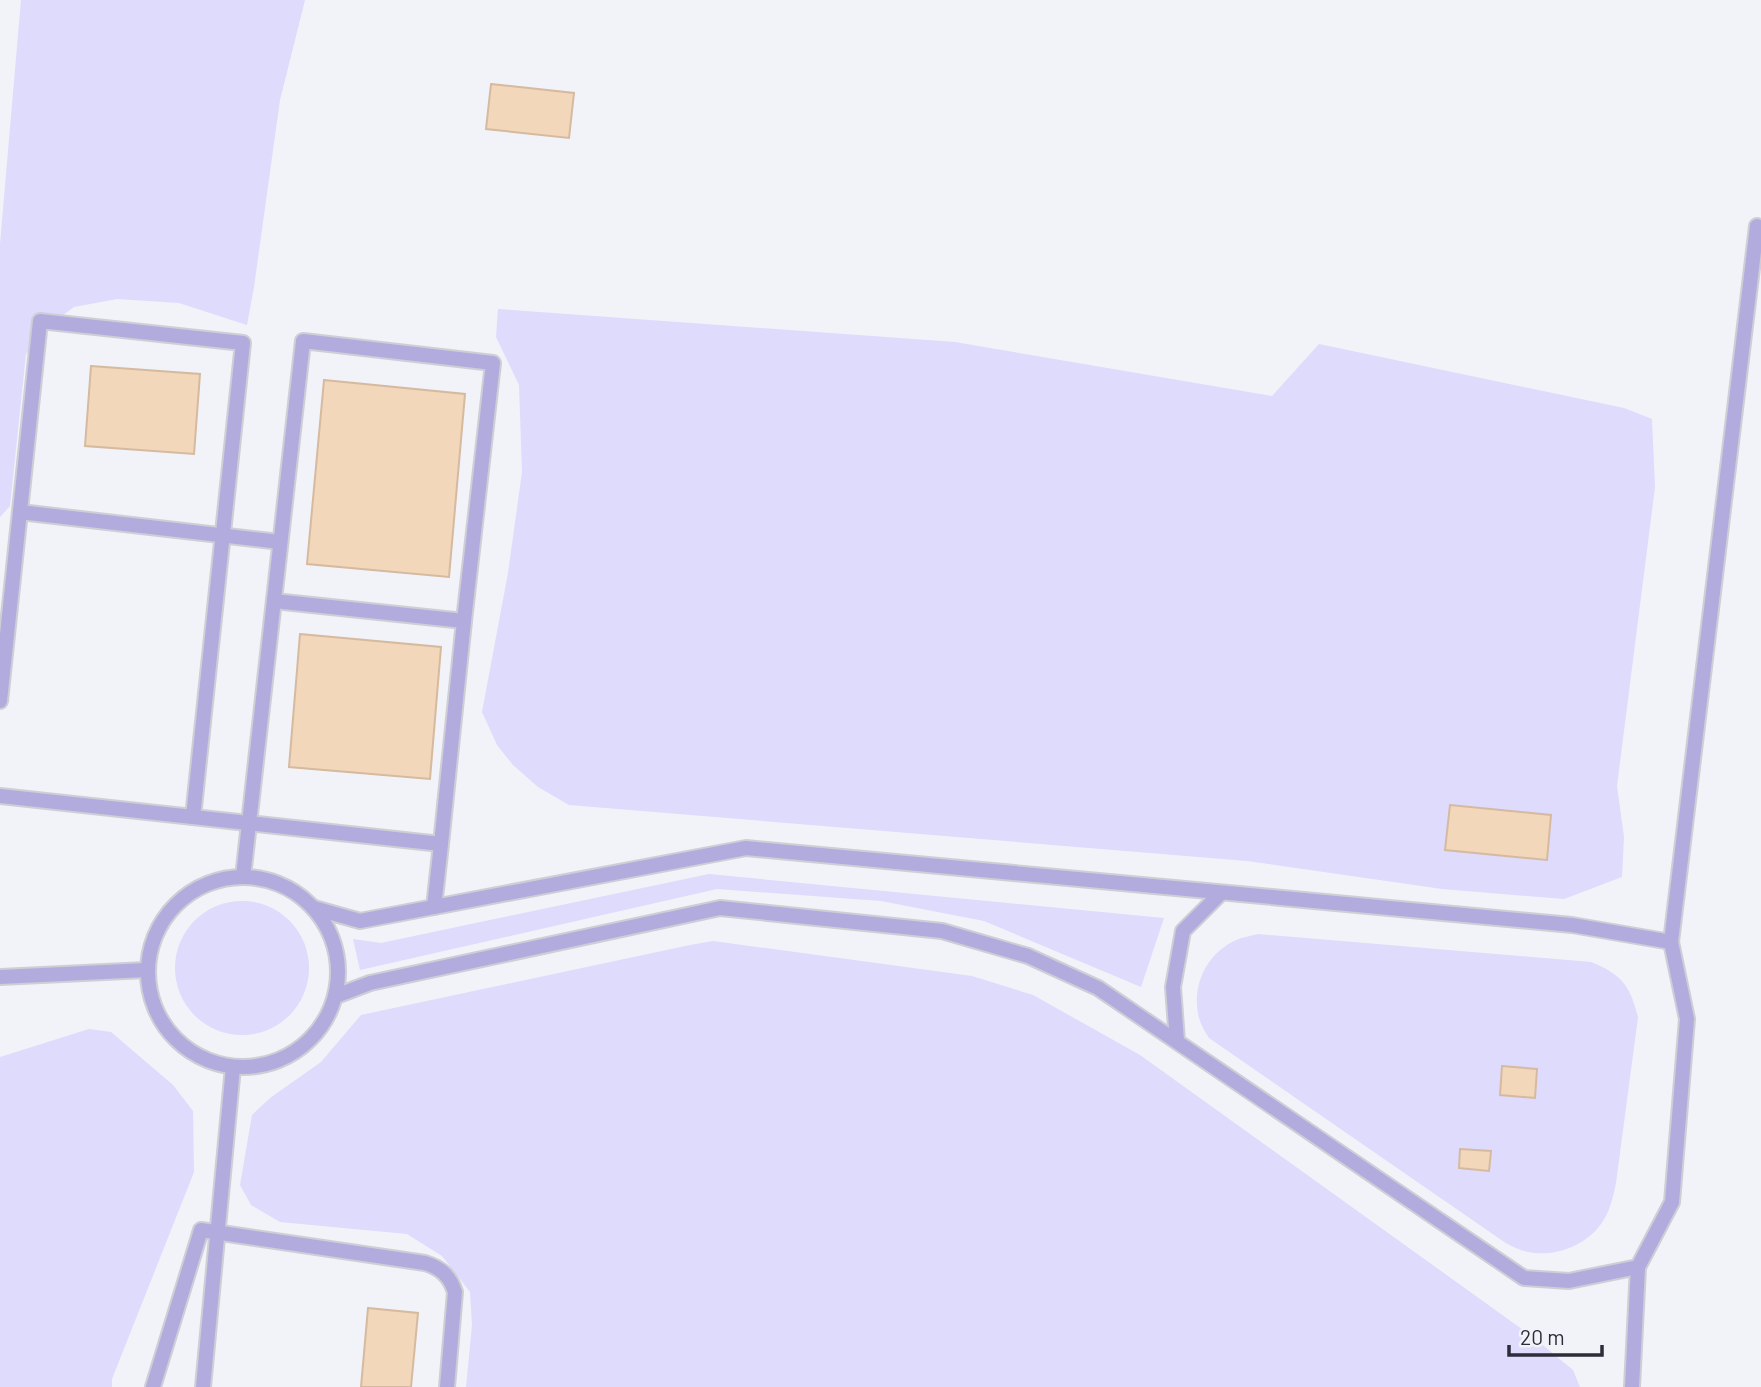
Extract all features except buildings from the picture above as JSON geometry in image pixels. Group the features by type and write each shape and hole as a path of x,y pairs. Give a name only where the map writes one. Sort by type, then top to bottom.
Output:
{"lane":[{"path":"1632,1387 1639,1267 1672,1202 1687,1019 1671,942 1757,226"},
{"path":"0,701 40,321 243,344 193,817"},
{"path":"243,877 303,341 493,363 434,907"},
{"path":"20,512 280,542"},
{"path":"274,601 464,621"},
{"path":"0,796 441,844"},
{"path":"314,908 360,920 746,848 1572,925 1671,942"},
{"path":"225,877 258,877 289,887 314,908 331,934 339,965 336,996 326,1021 309,1042 286,1058 260,1066 233,1067 206,1061 183,1047 164,1027 151,1002 146,970 152,938 169,909 194,888 225,877"},
{"path":"1177,1041 1173,987 1183,931 1222,892"},
{"path":"336,996 370,984 720,908 942,931 1028,956 1098,988 1524,1278 1569,1281 1639,1267"},
{"path":"0,977 146,970"},
{"path":"202,1387 233,1067"},
{"path":"153,1387 201,1230 435,1266 451,1282 455,1292 447,1387"}],"shaded area":[{"path":"21,0 305,0 280,100 247,325 179,303 117,299 74,307 44,329 26,354 10,506 0,517 0,244"},
{"path":"498,309 955,342 1272,396 1319,344 1624,408 1652,419 1655,487 1617,786 1624,837 1622,877 1564,899 1442,889 1247,861 569,805 538,787 513,765 497,745 482,712 508,573 522,472 519,385 496,337"},
{"path":"709,874 1164,918 1141,987 984,921 881,901 717,889 360,970 353,939 381,943"},
{"path":"242,901 268,906 289,921 304,942 309,968 304,994 289,1015 268,1030 242,1035 216,1030 195,1015 180,994 175,968 180,942 195,921 216,906"},
{"path":"1258,934 1591,962 1617,976 1628,989 1638,1017 1616,1183 1609,1209 1601,1224 1574,1246 1551,1253 1527,1252 1511,1246 1209,1038 1200,1021 1197,1006 1203,972 1225,946"},
{"path":"713,941 972,976 1033,995 1140,1055 1533,1337 1573,1370 1580,1387 466,1387 472,1325 470,1292 442,1256 407,1234 280,1222 251,1205 240,1185 252,1115 270,1098 321,1062 361,1015"},
{"path":"89,1029 111,1032 173,1085 193,1111 194,1172 112,1379 112,1387 0,1387 0,1057"}]}
